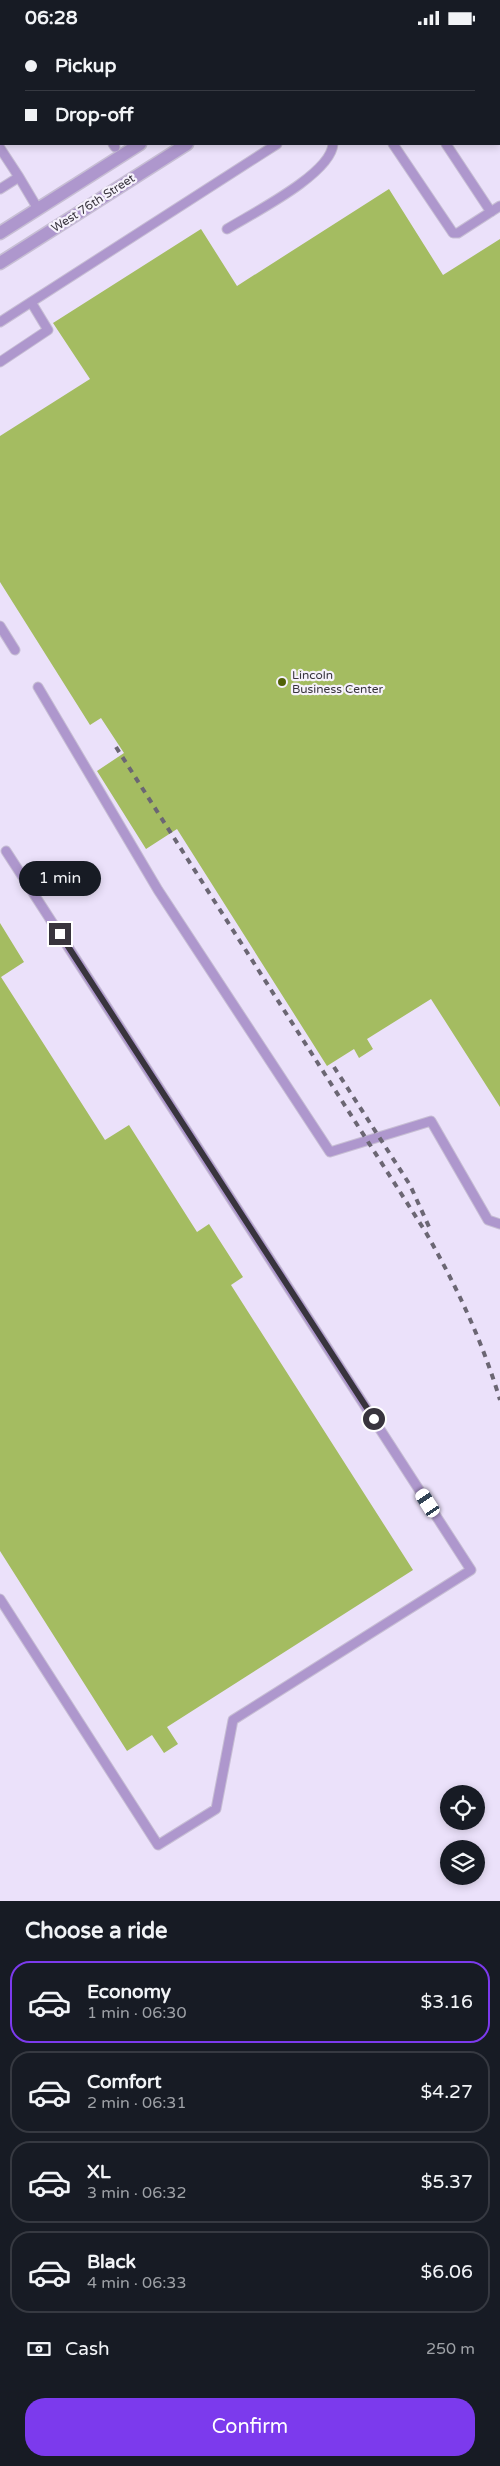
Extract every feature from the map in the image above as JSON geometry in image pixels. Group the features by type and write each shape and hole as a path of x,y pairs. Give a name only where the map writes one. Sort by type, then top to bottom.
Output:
{"street":[{"name":"West 76th Street","path":"0,233 138,145"},
{"name":"West 76th Street","path":"0,263 185,145"}],"lane":[{"path":"0,322 274,145"},
{"path":"227,229 308,179 326,162 333,145"},
{"path":"394,145 450,231 458,233 500,206"},
{"path":"447,145 491,213"},
{"path":"0,148 38,209"},
{"path":"0,189 19,177"},
{"path":"0,362 48,330 31,302"},
{"path":"0,626 15,650"},
{"path":"38,687 158,890 330,1152 431,1121 488,1220 500,1224"},
{"path":"0,1599 158,1845 216,1809 233,1720 472,1570 6,851"}],"building":[{"name":"Lincoln Business Center","path":"389,189 443,275 500,239 500,1107 431,999 367,1039 373,1049 359,1058 354,1049 327,1066 177,829 146,849 97,771 124,753 101,718 90,725 0,582 0,436 90,379 53,323 201,229 237,286"},
{"path":"0,923 24,962 1,977 105,1140 129,1125 197,1232 209,1224 243,1277 231,1285 413,1570 167,1727 178,1744 164,1753 152,1735 127,1751 0,1551"}],"railway":[{"path":"116,747 425,1231 467,1313 485,1356 500,1400"},
{"path":"334,1067 410,1185 430,1229"}],"place":[{"name":"Lincoln Business Center","path":"282,682"}],"route":[{"path":"60,934 374,1419"}]}
